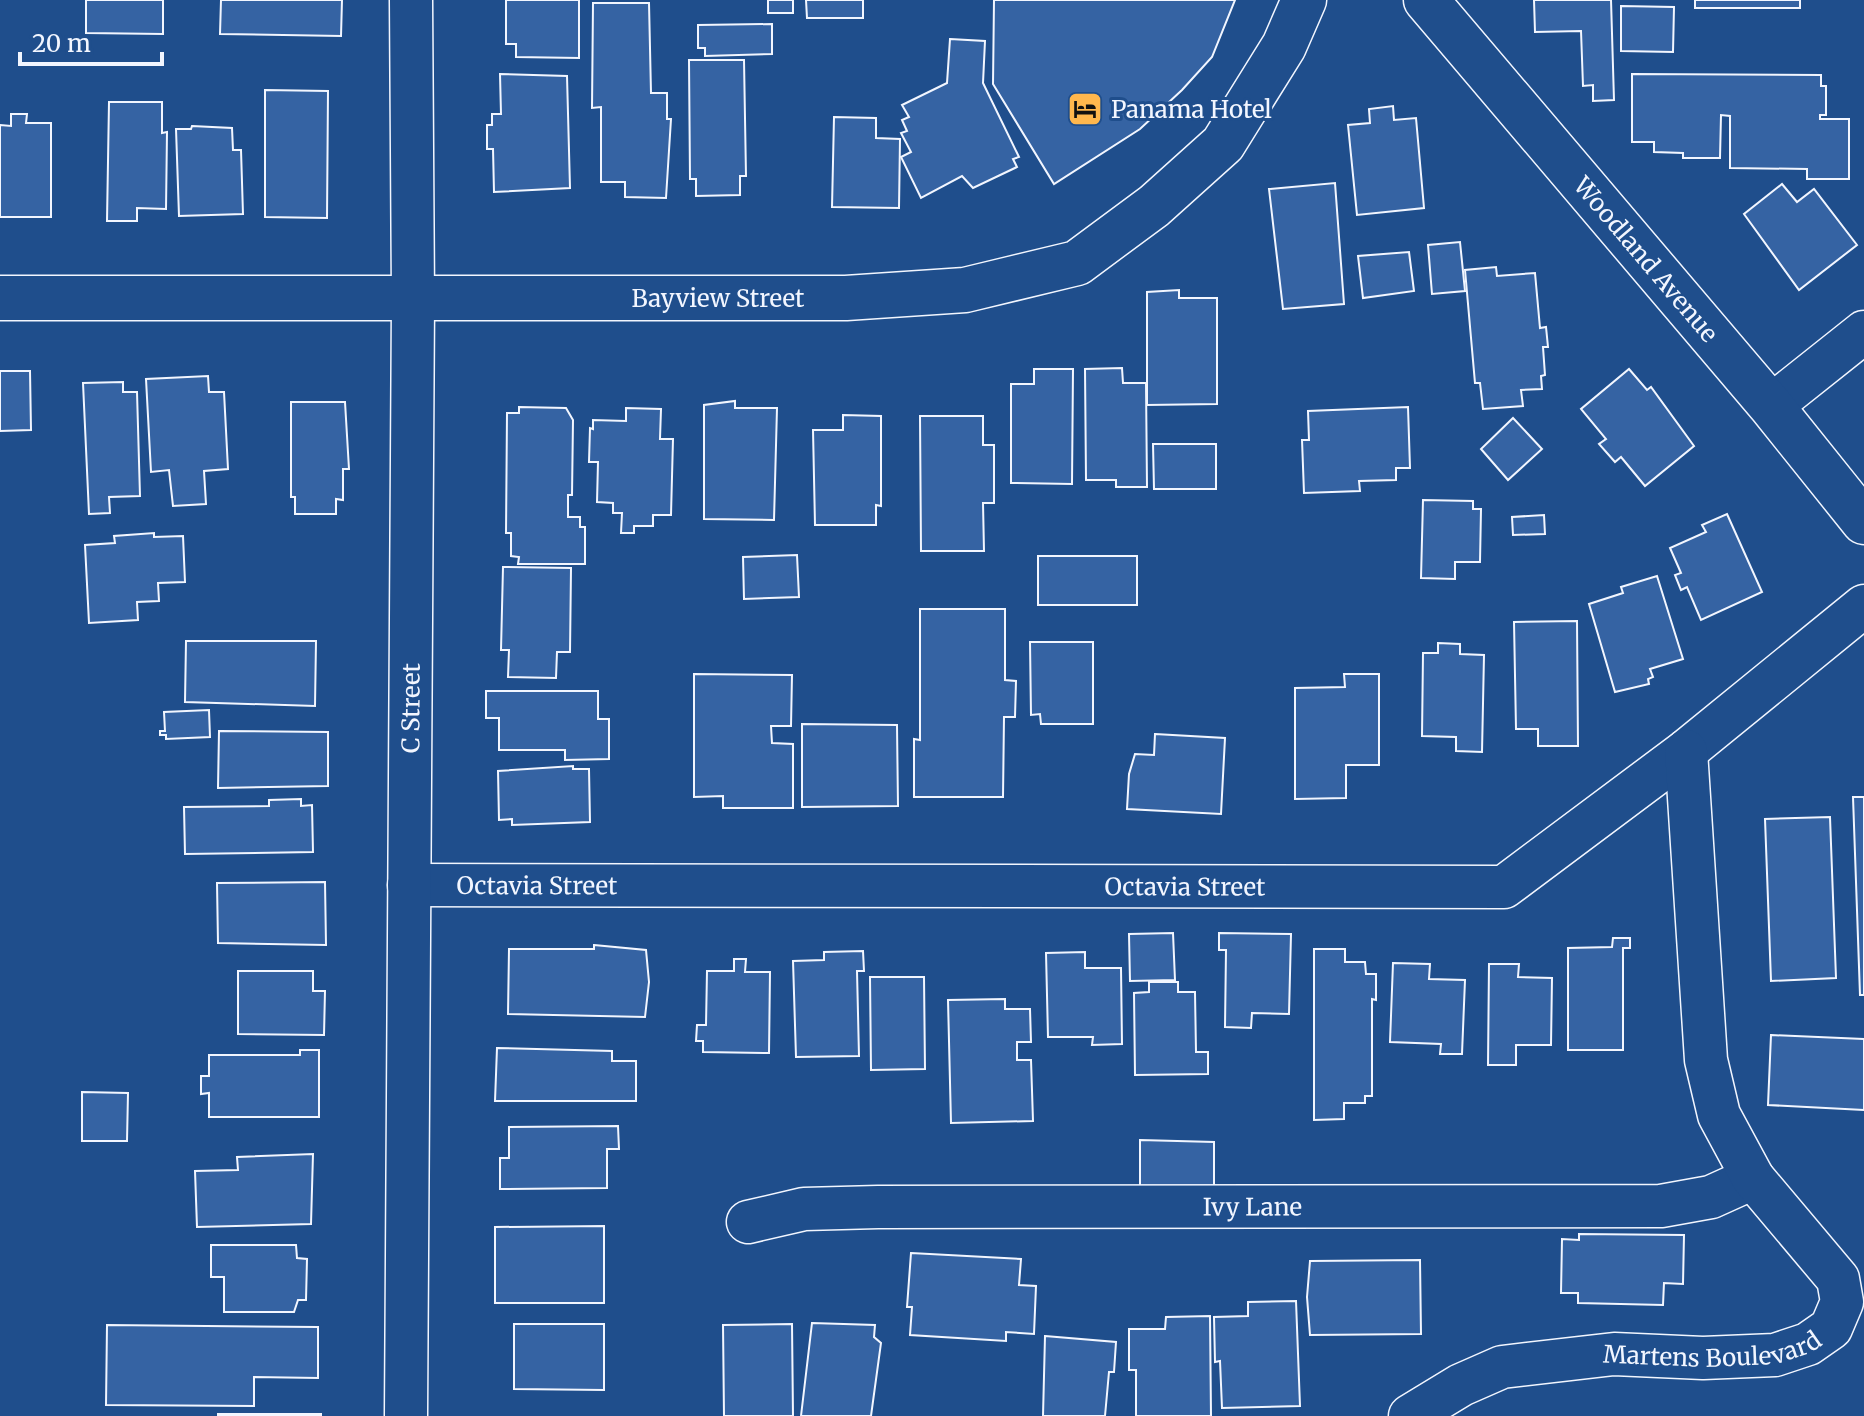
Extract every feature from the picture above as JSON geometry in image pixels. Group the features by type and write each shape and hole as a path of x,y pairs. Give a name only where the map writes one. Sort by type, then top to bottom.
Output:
{"street":[{"name":"C Street","path":"406,1416 413,300 411,0"},
{"name":"Bayview Street","path":"0,298 846,298 965,290 1077,263 1154,206 1223,144 1284,46 1304,0"},
{"name":"Woodland Avenue","path":"1426,0 1771,406 1864,522"},
{"path":"1771,406 1864,332"},
{"name":"Octavia Street","path":"409,885 1504,887 1686,751 1864,606"},
{"name":"Martens Boulevard","path":"1410,1416 1461,1385 1502,1367 1614,1354 1703,1358 1775,1355 1808,1344 1831,1328 1842,1302 1838,1279 1753,1178 1719,1115 1706,1060 1686,751"},
{"name":"Ivy Lane","path":"748,1222 804,1209 878,1207 1661,1206 1711,1197 1753,1178"}],"building":[{"path":"86,0 163,0 163,34 86,33"},
{"path":"221,0 342,0 341,36 220,34"},
{"path":"506,0 579,0 579,58 516,57 516,44 506,44"},
{"path":"768,0 793,0 793,13 768,13"},
{"path":"806,0 863,0 863,18 807,18"},
{"name":"Panama Hotel","path":"994,0 1235,0 1212,57 1182,90 1140,129 1054,184 993,84"},
{"path":"1534,0 1611,0 1614,100 1593,101 1593,85 1583,86 1581,31 1535,32"},
{"path":"1695,0 1800,0 1800,8 1695,8"},
{"path":"593,3 649,3 651,93 667,93 667,119 671,119 666,198 625,197 625,182 601,182 601,107 592,108"},
{"path":"1621,6 1674,7 1673,52 1621,51"},
{"path":"772,24 772,54 705,56 705,48 698,48 698,25"},
{"path":"950,39 985,41 983,83 1019,157 1013,159 1017,167 973,188 962,176 921,198 901,157 911,152 901,133 907,131 902,120 909,117 902,105 947,83"},
{"path":"689,60 744,60 746,176 740,176 740,195 696,196 696,179 690,179"},
{"path":"500,74 567,76 570,188 494,192 493,149 487,149 487,125 492,125 492,114 501,114"},
{"path":"1632,74 1821,75 1821,86 1826,86 1826,115 1820,115 1820,119 1849,119 1849,179 1807,179 1807,169 1730,168 1730,116 1721,115 1720,158 1683,158 1683,153 1654,152 1654,142 1632,142"},
{"path":"265,90 328,91 327,218 265,217"},
{"path":"109,102 162,102 162,133 167,132 166,209 137,208 137,221 107,221"},
{"path":"1393,106 1394,120 1416,118 1424,208 1357,215 1348,125 1370,123 1369,109"},
{"path":"11,114 27,114 26,123 51,123 51,217 0,217 0,125 11,126"},
{"path":"834,117 876,118 876,138 900,139 899,208 832,207"},
{"path":"192,126 232,128 233,150 241,150 243,214 179,216 176,129 191,129"},
{"path":"1335,183 1344,304 1283,309 1269,189"},
{"path":"1782,184 1797,202 1814,189 1857,245 1799,290 1744,214"},
{"path":"1460,242 1465,291 1432,294 1428,245"},
{"path":"1409,252 1414,291 1363,298 1358,256"},
{"path":"1496,267 1497,276 1535,273 1540,328 1546,327 1548,347 1543,347 1545,375 1541,376 1542,389 1521,390 1523,406 1483,409 1480,383 1475,383 1465,270"},
{"path":"1179,290 1179,298 1217,298 1217,404 1147,405 1147,292"},
{"path":"1122,368 1123,383 1146,383 1147,487 1116,487 1116,480 1086,480 1085,369"},
{"path":"1034,369 1073,369 1072,484 1011,483 1011,384 1034,384"},
{"path":"1629,369 1647,390 1651,387 1694,446 1645,486 1621,457 1615,462 1599,444 1606,439 1581,409"},
{"path":"0,371 30,371 31,430 0,431"},
{"path":"208,376 209,392 224,392 228,469 204,471 206,504 173,506 169,470 151,472 146,379"},
{"path":"123,382 123,392 137,392 140,496 109,497 110,513 89,514 83,383"},
{"path":"735,401 735,408 777,408 774,520 704,519 704,405"},
{"path":"291,402 345,402 349,469 343,469 343,500 336,499 336,514 295,514 295,497 291,497"},
{"path":"519,407 566,408 573,420 572,495 568,495 568,517 580,517 580,527 585,527 585,564 518,564 519,557 511,556 511,533 506,533 507,413 519,413"},
{"path":"1408,407 1410,468 1396,468 1396,480 1359,481 1360,491 1304,493 1302,440 1309,440 1308,411"},
{"path":"626,408 661,409 660,439 673,439 671,515 653,515 653,526 634,526 634,533 621,533 622,513 613,513 613,503 597,502 598,462 589,462 593,420 626,421"},
{"path":"843,415 881,416 881,506 876,505 876,525 815,525 813,430 843,430"},
{"path":"920,416 983,416 983,445 994,445 994,503 983,503 984,551 921,551"},
{"path":"1513,418 1542,449 1508,480 1481,449"},
{"path":"1153,444 1216,444 1216,489 1154,489"},
{"path":"1423,500 1473,501 1473,509 1481,509 1480,562 1455,562 1455,579 1421,578"},
{"path":"1727,514 1762,592 1701,620 1687,587 1681,590 1675,575 1681,573 1670,548 1706,532 1702,525"},
{"path":"1544,515 1545,534 1513,535 1512,517"},
{"path":"154,533 154,537 183,536 185,582 158,583 159,601 137,602 138,620 89,623 85,545 115,543 114,536"},
{"path":"797,555 799,597 744,599 743,557"},
{"path":"1038,556 1137,556 1137,605 1038,605"},
{"path":"503,567 571,568 570,652 557,652 556,678 508,677 509,650 501,650"},
{"path":"1657,576 1683,659 1650,669 1653,677 1648,679 1649,684 1615,692 1589,604 1623,593 1621,587"},
{"path":"920,609 1005,609 1005,680 1016,681 1015,717 1004,717 1003,797 914,797 914,739 920,740"},
{"path":"1577,621 1578,746 1538,746 1538,729 1516,729 1514,622"},
{"path":"186,641 316,641 315,706 185,702"},
{"path":"1030,642 1093,642 1093,724 1041,724 1040,714 1031,715"},
{"path":"1438,643 1460,644 1460,654 1484,655 1482,752 1456,751 1456,737 1422,736 1423,653 1438,653"},
{"path":"694,674 792,675 791,726 771,726 772,743 793,744 793,808 723,808 723,796 694,797"},
{"path":"1344,674 1379,674 1379,765 1346,765 1346,798 1295,799 1295,688 1345,687"},
{"path":"486,691 598,691 598,719 609,719 609,759 565,760 565,750 499,750 499,718 486,718"},
{"path":"209,710 210,737 166,739 166,735 160,735 160,731 165,731 164,712"},
{"path":"802,724 897,725 898,806 802,807"},
{"path":"219,731 328,732 328,786 218,788"},
{"path":"1155,734 1225,738 1221,814 1127,809 1129,774 1135,754 1154,755"},
{"path":"573,766 573,769 589,769 590,822 512,825 512,819 499,820 498,771"},
{"path":"1853,797 1864,797 1864,995 1860,995"},
{"path":"301,799 301,806 312,805 313,852 185,854 184,807 269,806 269,800"},
{"path":"1830,817 1836,978 1771,981 1765,819"},
{"path":"325,882 326,945 218,943 217,883"},
{"path":"1173,933 1175,980 1130,981 1129,934"},
{"path":"1219,933 1291,934 1289,1014 1252,1013 1251,1028 1225,1027 1226,950 1219,950"},
{"path":"1613,938 1630,938 1630,948 1623,948 1623,1050 1568,1050 1568,948 1612,947"},
{"path":"594,945 646,950 649,982 645,1017 508,1014 509,949 594,949"},
{"path":"1314,949 1345,949 1345,962 1365,962 1366,974 1376,974 1376,1000 1372,999 1372,1096 1365,1096 1365,1103 1344,1103 1344,1119 1314,1120"},
{"path":"863,951 864,971 857,971 859,1056 796,1057 793,961 824,960 824,952"},
{"path":"1085,952 1085,968 1121,968 1122,1044 1092,1045 1093,1037 1048,1037 1046,953"},
{"path":"734,959 746,959 745,972 770,972 769,1053 703,1052 703,1041 696,1041 697,1025 706,1025 707,971 734,971"},
{"path":"1393,963 1430,964 1429,979 1465,980 1462,1054 1440,1054 1441,1044 1390,1042"},
{"path":"1489,964 1519,964 1518,977 1552,978 1551,1045 1516,1045 1516,1065 1488,1065"},
{"path":"238,971 313,971 313,991 325,991 324,1035 238,1034"},
{"path":"870,977 924,977 925,1069 871,1070"},
{"path":"1149,982 1178,982 1178,992 1195,992 1196,1052 1208,1052 1208,1074 1135,1075 1134,993 1149,992"},
{"path":"1005,999 1005,1009 1030,1009 1031,1042 1017,1042 1017,1060 1031,1060 1033,1121 951,1123 948,1000"},
{"path":"1771,1035 1864,1039 1864,1110 1768,1105"},
{"path":"497,1048 612,1051 612,1061 636,1061 636,1101 495,1101"},
{"path":"300,1050 319,1050 319,1117 209,1117 209,1093 201,1094 201,1076 209,1076 209,1055 300,1055"},
{"path":"82,1092 128,1093 127,1141 82,1141"},
{"path":"618,1126 619,1149 607,1149 607,1188 500,1189 500,1158 509,1158 509,1127"},
{"path":"1140,1140 1214,1142 1214,1193 1140,1192"},
{"path":"313,1154 311,1224 197,1227 195,1171 238,1170 237,1157"},
{"path":"604,1226 604,1303 495,1303 495,1227"},
{"path":"1579,1234 1684,1235 1683,1284 1664,1283 1663,1305 1578,1303 1578,1293 1561,1293 1562,1239 1579,1240"},
{"path":"211,1245 296,1245 297,1258 307,1259 306,1300 298,1300 294,1312 224,1312 224,1277 211,1277"},
{"path":"911,1253 1021,1259 1019,1285 1036,1286 1034,1334 1006,1332 1006,1341 910,1335 912,1307 907,1307"},
{"path":"1420,1260 1421,1334 1310,1335 1307,1297 1310,1261"},
{"path":"1296,1301 1300,1406 1222,1408 1220,1361 1215,1362 1214,1317 1248,1316 1248,1302"},
{"path":"1210,1316 1211,1416 1136,1416 1136,1370 1129,1370 1129,1329 1165,1329 1166,1317"},
{"path":"812,1323 875,1325 874,1337 881,1343 871,1416 801,1416"},
{"path":"514,1324 604,1324 604,1390 514,1389"},
{"path":"792,1324 793,1416 724,1416 723,1325"},
{"path":"107,1325 318,1327 318,1378 254,1377 254,1406 106,1405"},
{"path":"1045,1336 1116,1342 1114,1372 1109,1372 1105,1416 1043,1416"},
{"path":"321,1414 321,1416 218,1416"}],"place":[{"name":"Panama Hotel","path":"1085,109"}]}
